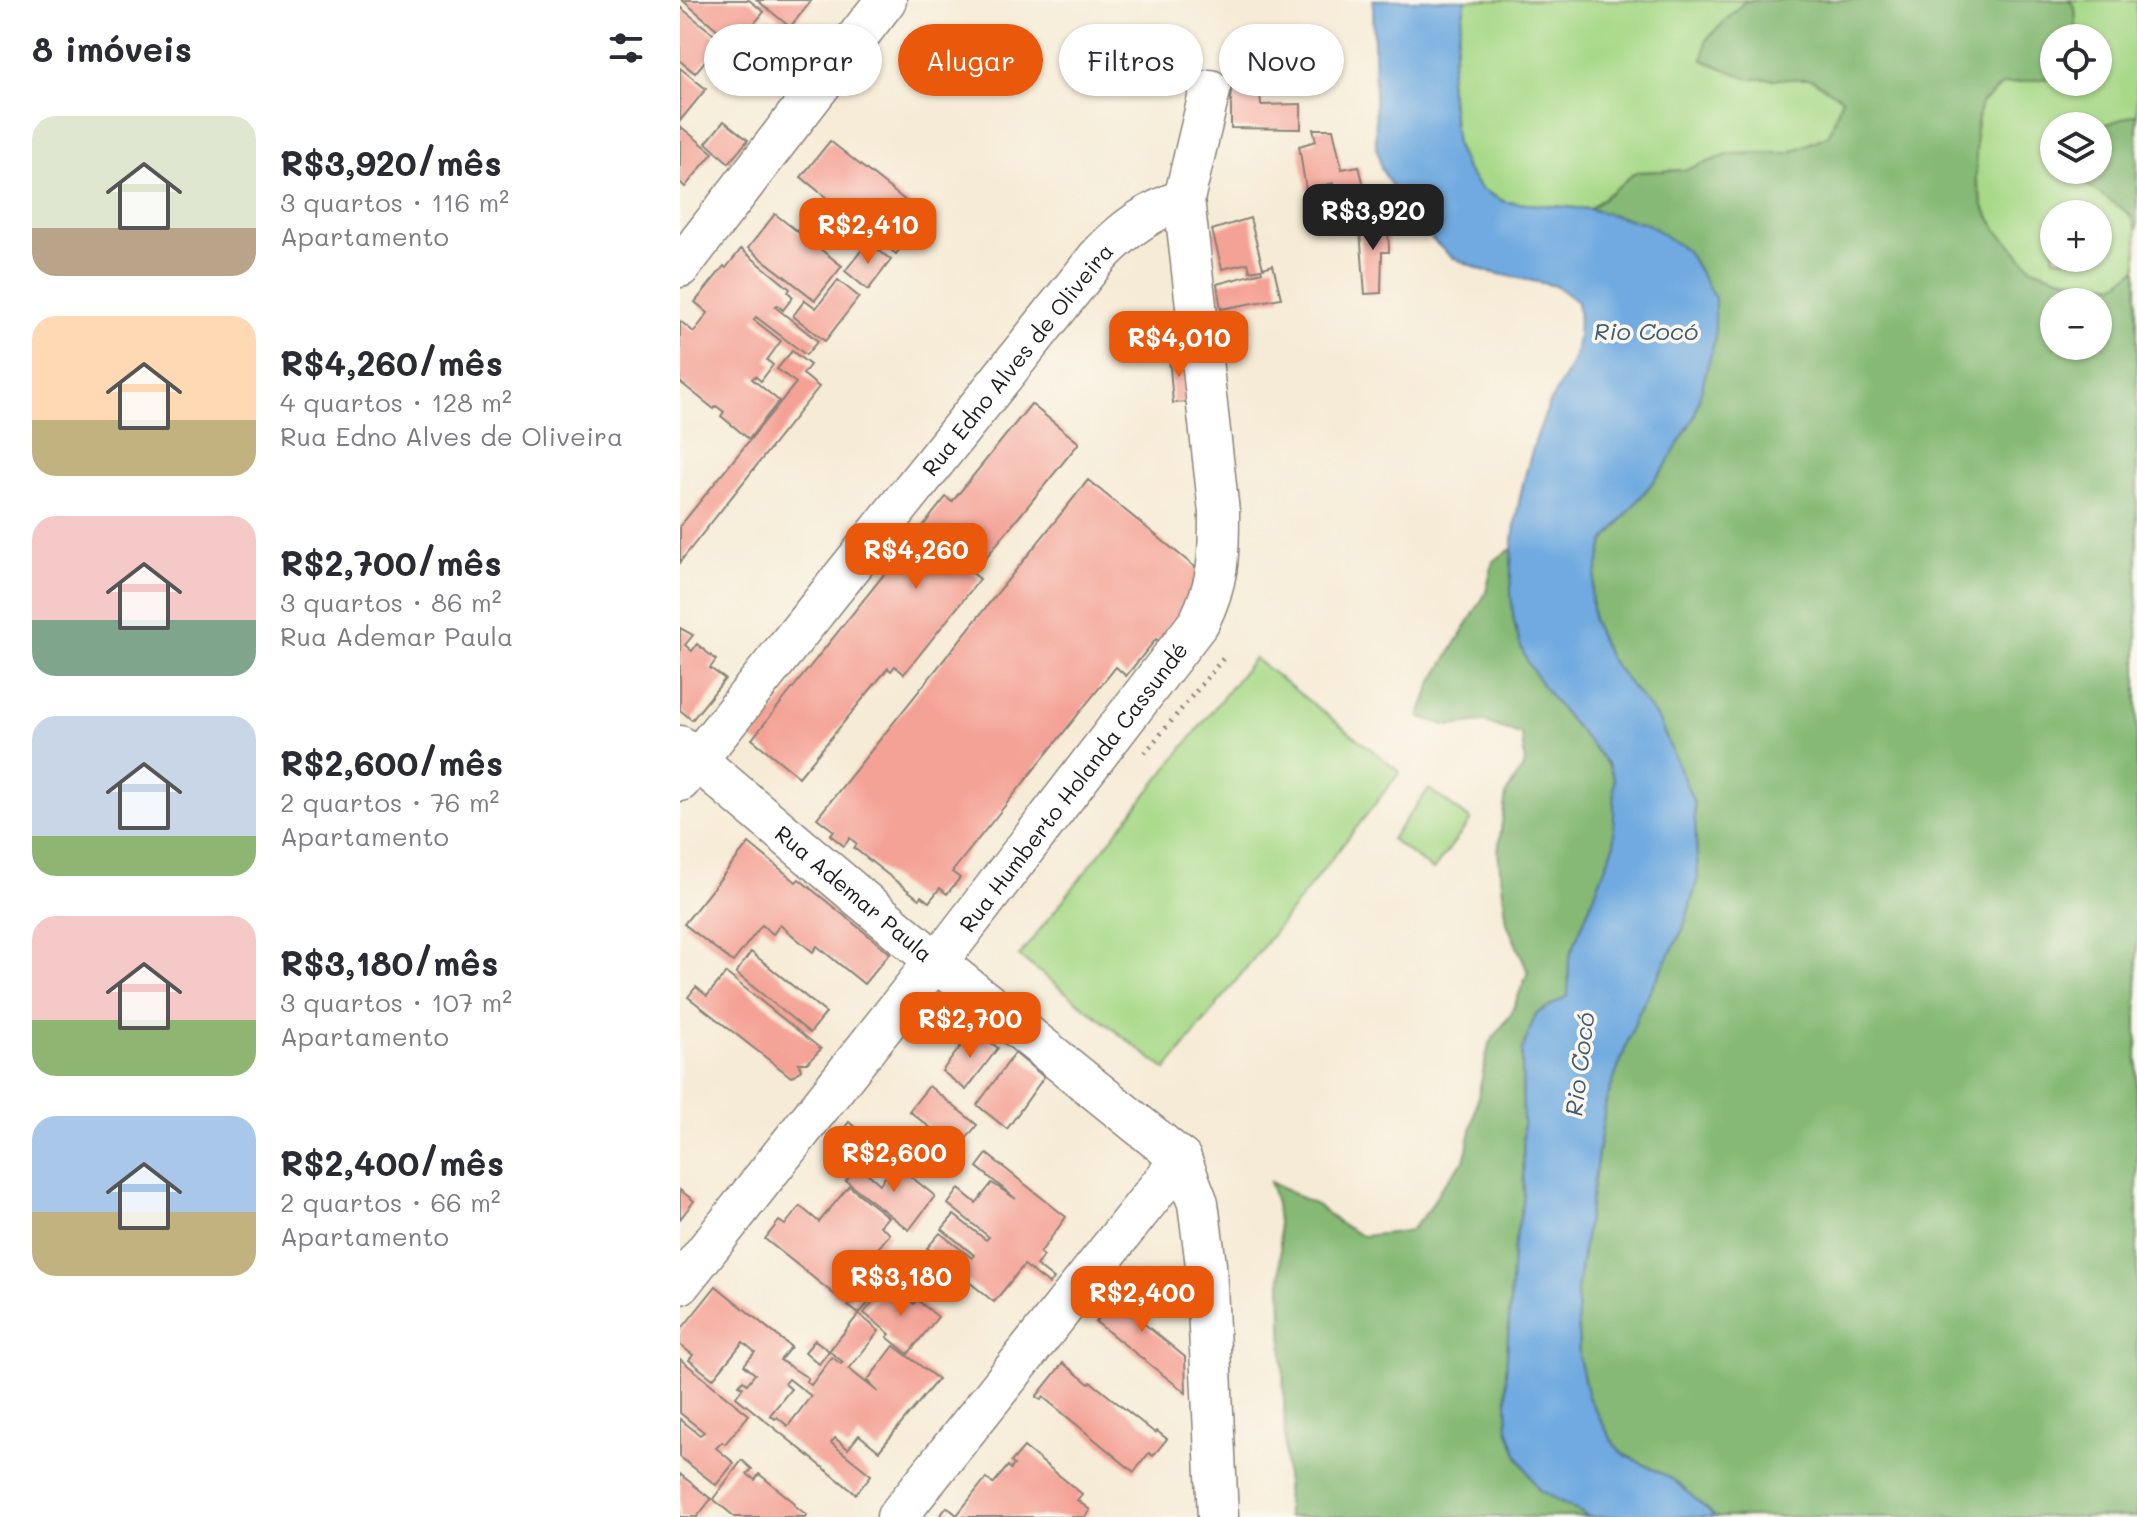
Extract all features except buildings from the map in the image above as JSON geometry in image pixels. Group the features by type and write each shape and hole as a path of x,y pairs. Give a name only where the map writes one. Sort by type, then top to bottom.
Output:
{"street":[{"path":"680,267 886,0"},
{"path":"1184,199 1210,90"},
{"name":"Rua Edno Alves de Oliveira","path":"686,762 1098,257 1136,221 1184,199"},
{"name":"Rua Humberto Holanda Cassundé","path":"680,1284 954,941 1199,622 1212,595 1219,563 1219,512 1184,199"},
{"name":"Rua Ademar Paula","path":"686,762 1181,1159"},
{"path":"897,1517 1181,1159"},
{"path":"1181,1159 1198,1203 1206,1265 1218,1517"}],"path":[{"path":"1136,764 1226,655"}],"green space":[{"path":"1466,0 1761,0 1745,1 1749,79 1811,79 1842,98 1829,135 1788,153 1731,154 1685,170 1636,172 1589,209 1505,202 1481,189 1466,169 1456,145 1449,79"},
{"path":"2069,0 2137,0 2137,114 2112,122 2112,112 2040,112 2040,184 2088,184 2110,200 2040,200 2040,271 2032,268 1997,230 1983,206 1976,179 1976,129 1981,103 2002,85 2040,79 2040,96 2112,96 2112,24 2076,24 2075,7"},
{"path":"2069,0 2075,7 2076,24 2040,24 2040,79 2002,85 1981,103 1976,129 1976,179 1983,206 1997,230 2032,268 2058,277 2115,285 2137,269 2137,1517 1715,1517 1674,1480 1623,1454 1614,1444 1588,1397 1579,1357 1577,1290 1606,1101 1639,1012 1683,929 1698,878 1694,803 1659,721 1609,658 1593,621 1591,594 1604,542 1665,467 1715,339 1648,224 1590,209 1636,172 1685,170 1731,154 1788,153 1829,135 1842,98 1811,79 1749,79 1703,60 1706,40 1745,1"},
{"path":"2137,114 2137,230 2130,214 2085,184 2112,184 2112,122"},
{"path":"2112,201 2126,211 2136,229 2137,269 2115,285 2044,272 2112,272"},
{"path":"1513,548 1513,613 1524,653 1545,688 1609,766 1614,779 1614,846 1569,958 1569,996 1536,1014 1522,1051 1524,1198 1513,1251 1506,1373 1508,1428 1517,1454 1539,1490 1589,1517 1287,1517 1280,1241 1270,1182 1320,1207 1337,1222 1362,1236 1410,1231 1465,1159 1489,1044 1511,1014 1528,972 1507,923 1498,852 1506,794 1525,764 1522,735 1484,722 1449,726 1419,717 1432,683 1486,593 1493,561"},
{"path":"1254,658 1400,772 1166,1070 1019,956"},
{"path":"1429,789 1471,820 1433,870 1391,839"}],"water":[{"name":"Rio Cocó","path":"1373,0 1466,0 1449,79 1456,145 1466,169 1481,189 1505,202 1589,209 1648,224 1687,251 1715,298 1715,339 1694,417 1665,467 1604,542 1591,594 1593,621 1609,658 1659,721 1694,803 1698,878 1683,929 1639,1012 1606,1101 1577,1290 1579,1357 1588,1397 1614,1444 1623,1454 1674,1480 1715,1517 1589,1517 1539,1490 1517,1454 1508,1428 1506,1373 1513,1251 1524,1198 1522,1051 1536,1014 1568,996 1569,958 1614,846 1614,779 1609,766 1533,671 1520,643 1513,610 1513,538 1519,502 1538,433 1574,356 1578,308 1577,302 1556,286 1485,271 1451,257 1410,219 1381,168 1376,142"}]}
